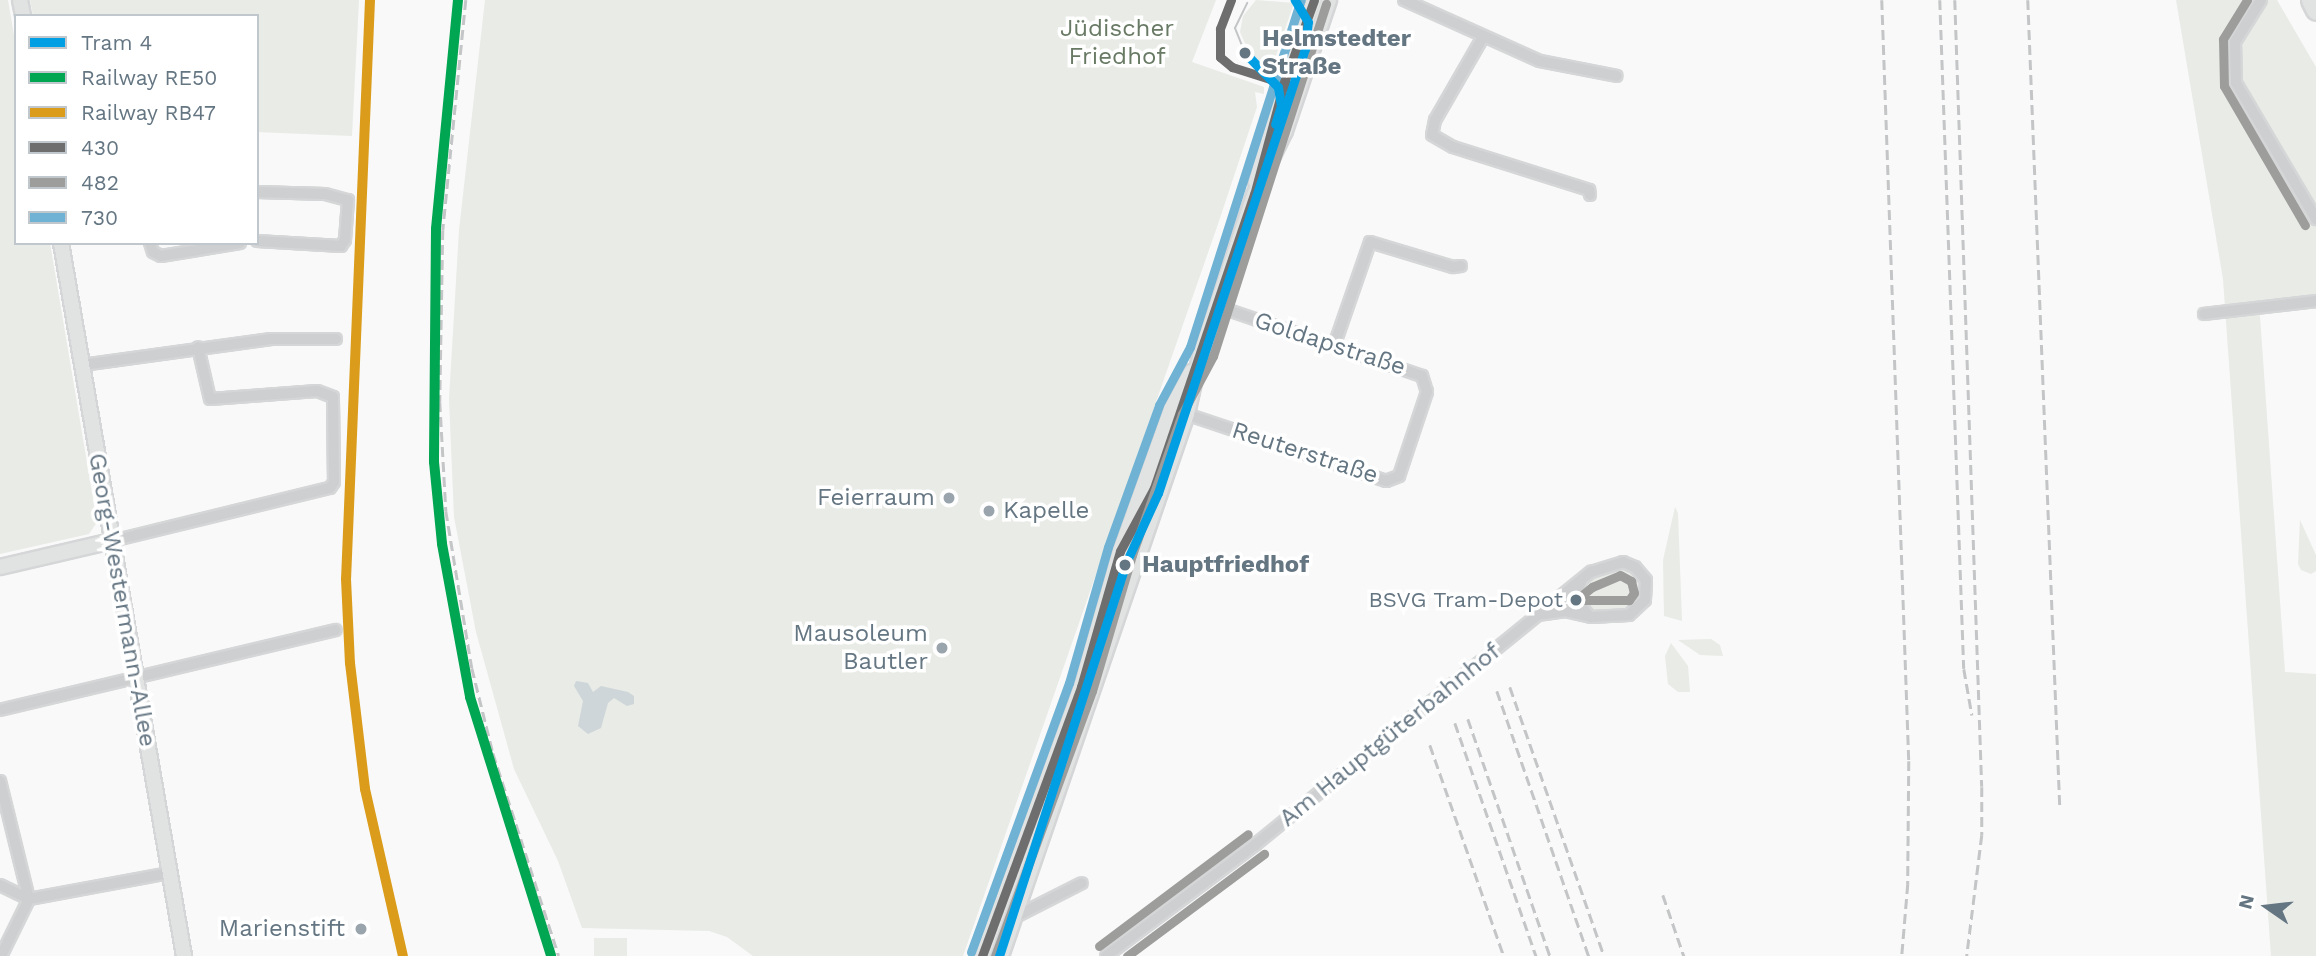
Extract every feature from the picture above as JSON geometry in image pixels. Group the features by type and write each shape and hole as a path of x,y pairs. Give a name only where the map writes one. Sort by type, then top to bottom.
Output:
{"highway":[{"path":"2311,0 2316,10"}],"main road":[{"path":"1001,956 1094,678 1187,414 1201,352 1254,195 1284,83 1314,0"},
{"path":"1254,195 1285,131 1329,0"},
{"name":"Georg-Westermann-Allee","path":"61,245 184,956"},
{"path":"982,956 1076,700 1132,519 1171,409 1201,352"},
{"path":"1132,519 1150,525"},
{"path":"0,567 112,541"}],"street":[{"path":"1404,0 1483,37 1560,67 1617,76"},
{"path":"2261,0 2235,42 2235,83 2316,219"},
{"path":"1483,37 1435,120 1432,135 1453,147 1589,190 1590,195"},
{"path":"259,192 346,197 345,240 341,246 259,242"},
{"path":"1334,346 1370,242 1461,266"},
{"path":"151,245 153,252 162,256 228,245"},
{"path":"2204,314 2316,302"},
{"name":"Goldapstraße","path":"1216,306 1422,376 1427,392 1412,436"},
{"path":"82,365 271,339 336,339"},
{"path":"112,541 330,488 335,443 333,397 317,391 210,399 198,347"},
{"name":"Reuterstraße","path":"1171,409 1385,481 1399,475 1412,436"},
{"name":"Am Hauptgüterbahnhof","path":"1106,956 1256,844 1583,579 1620,562 1635,566 1646,580 1646,597 1636,611 1594,617 1566,611 1539,615"},
{"path":"1583,579 1576,600 1583,612 1594,617"},
{"path":"0,710 336,629"},
{"path":"0,781 29,899 1,956"},
{"path":"0,885 29,899 169,873"},
{"path":"1013,918 1082,883"}],"green space":[{"path":"0,0 8,0 14,35 14,245 50,245 97,522 89,534 0,554"},
{"path":"30,0 359,0 352,136 259,132 259,14 33,14"},
{"name":"Hauptfriedhof","path":"485,0 1216,0 1192,62 1264,87 1264,94 1255,92 1257,107 1218,224 963,956 753,956 727,937 709,931 582,928 558,861 514,769 476,632 454,517 449,399 459,230"},
{"path":"1256,0 1294,3 1271,70 1249,52 1240,32 1243,16"},
{"path":"2176,0 2277,0 2316,67 2316,294 2259,302 2285,672 2316,674 2316,956 2271,956 2223,279"},
{"path":"1675,507 1678,513 1682,621 1664,616 1663,560"},
{"path":"2300,520 2316,555 2316,571 2311,574 2301,570 2298,564"},
{"path":"1622,567 1641,582 1640,598 1629,610 1590,611 1581,599 1583,587 1601,573"},
{"path":"1711,639 1720,645 1723,656 1700,655 1678,640"},
{"path":"1671,643 1688,666 1690,692 1678,692 1668,684 1665,656"},
{"path":"594,938 627,938 627,956 594,956"}],"shaded area":[{"path":"576,681 588,683 593,692 601,686 628,692 634,696 634,704 627,706 614,698 608,703 601,728 588,734 578,726 583,701 574,686"}],"tram line":[{"name":"4","path":"999,956 1125,565 1158,493 1305,49 1308,22 1295,0"},
{"path":"1245,53 1235,28 1247,3"},
{"name":"4","path":"1245,53 1278,87 1281,106 1275,124"}],"railway":[{"path":"466,0 443,230 440,402 446,511 472,668 493,753 559,956"},
{"path":"1882,0 1909,761 1908,884 1902,956"},
{"path":"1940,0 1964,669 1972,715"},
{"path":"1955,0 1982,787 1982,835 1967,956"},
{"path":"2028,0 2060,807"},
{"path":"1510,687 1604,956"},
{"path":"1497,691 1589,956"},
{"path":"1468,719 1550,956"},
{"path":"1455,723 1536,956"},
{"path":"1430,745 1504,956"},
{"path":"1663,895 1684,956"}],"rail line":[{"name":"RB47","path":"370,0 346,579 350,663 365,789 403,956"},
{"name":"RE50","path":"458,0 436,229 434,462 442,544 470,697 551,956"}],"transit line":[{"name":"430","path":"1231,0 1220,29 1220,57 1232,67 1286,84 1291,90 1290,107"},
{"name":"730","path":"971,952 1069,683 1108,547 1159,405 1190,347 1301,0"},
{"name":"430","path":"982,956 1081,687 1120,551 1154,488 1254,195 1284,83 1314,0"},
{"name":"482","path":"2247,0 2223,39 2224,86 2305,225"},
{"name":"482","path":"995,956 1092,691 1132,555 1182,414 1213,356 1326,4"},
{"name":"482","path":"1620,575 1631,581 1634,593 1629,600 1576,600 1592,587 1620,575"},
{"name":"482","path":"1099,946 1248,834"},
{"name":"482","path":"1127,956 1264,854"}],"place":[{"name":"Helmstedter Straße","path":"1245,53"},
{"name":"Feierraum","path":"949,498"},
{"name":"Kapelle","path":"989,511"},
{"name":"Hauptfriedhof","path":"1125,565"},
{"name":"BSVG Tram-Depot","path":"1576,600"},
{"name":"Mausoleum Bautler","path":"942,648"},
{"name":"Marienstift","path":"361,929"}],"park label":[{"name":"Jüdischer Friedhof","path":"1117,43"}]}
